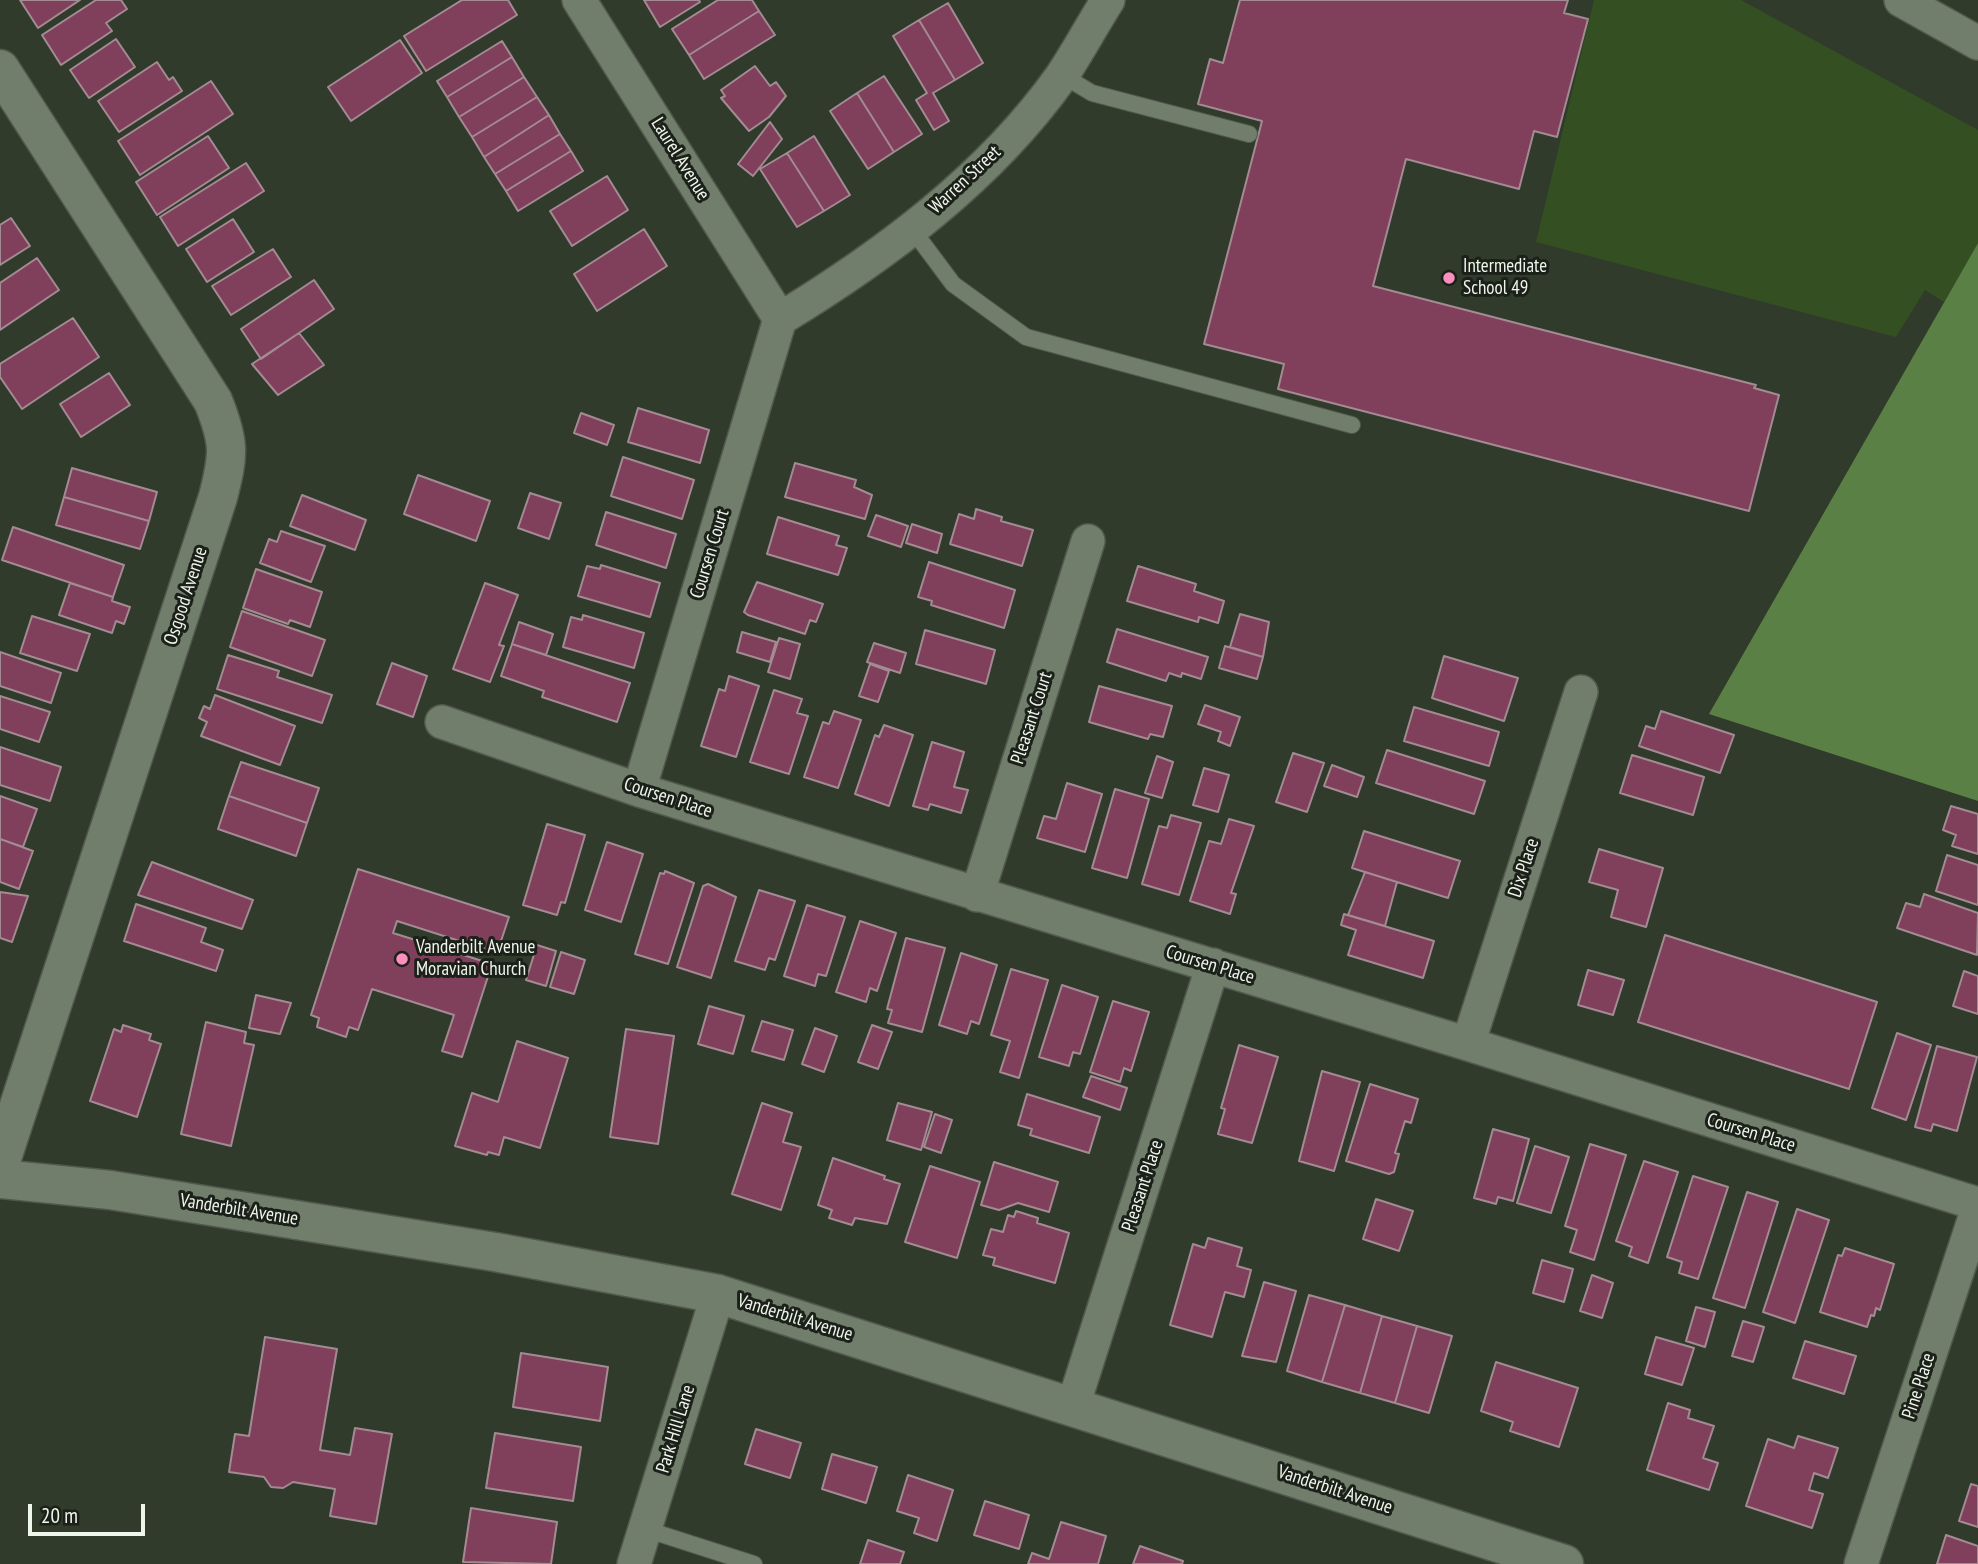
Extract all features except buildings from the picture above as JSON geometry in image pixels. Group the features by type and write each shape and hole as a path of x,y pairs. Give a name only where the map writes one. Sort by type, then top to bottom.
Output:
{"street":[{"name":"Laurel Avenue","path":"579,0 780,318"},
{"name":"Warren Street","path":"780,318 912,229 983,167 1062,75 1108,0"},
{"path":"1901,0 1978,43"},
{"name":"Osgood Avenue","path":"0,69 213,401 227,435 226,467 218,498 0,1164"},
{"name":"Coursen Court","path":"639,790 780,318"},
{"name":"Pleasant Court","path":"977,895 1088,541"},
{"name":"Dix Place","path":"1468,1044 1581,692"},
{"name":"Coursen Place","path":"442,722 639,790 1468,1044 1978,1206"},
{"name":"Pleasant Place","path":"1073,1406 1213,965"},
{"name":"Vanderbilt Avenue","path":"0,1179 110,1190 213,1206 495,1252 718,1294 1564,1564"},
{"name":"Pine Place","path":"1861,1564 1978,1206"},
{"name":"Park Hill Lane","path":"634,1564 718,1294"}],"lane":[{"path":"1062,75 1092,93 1249,134"},
{"path":"912,229 953,284 1027,337 1352,425"},
{"path":"645,1529 754,1564"}],"green space":[{"path":"1594,0 1741,0 1978,130 1978,243 1944,302 1925,290 1896,337 1536,242"},
{"path":"1978,243 1978,801 1709,714"}],"place":[{"name":"Intermediate School 49","path":"1449,278"},
{"name":"Vanderbilt Avenue Moravian Church","path":"402,959"}]}
